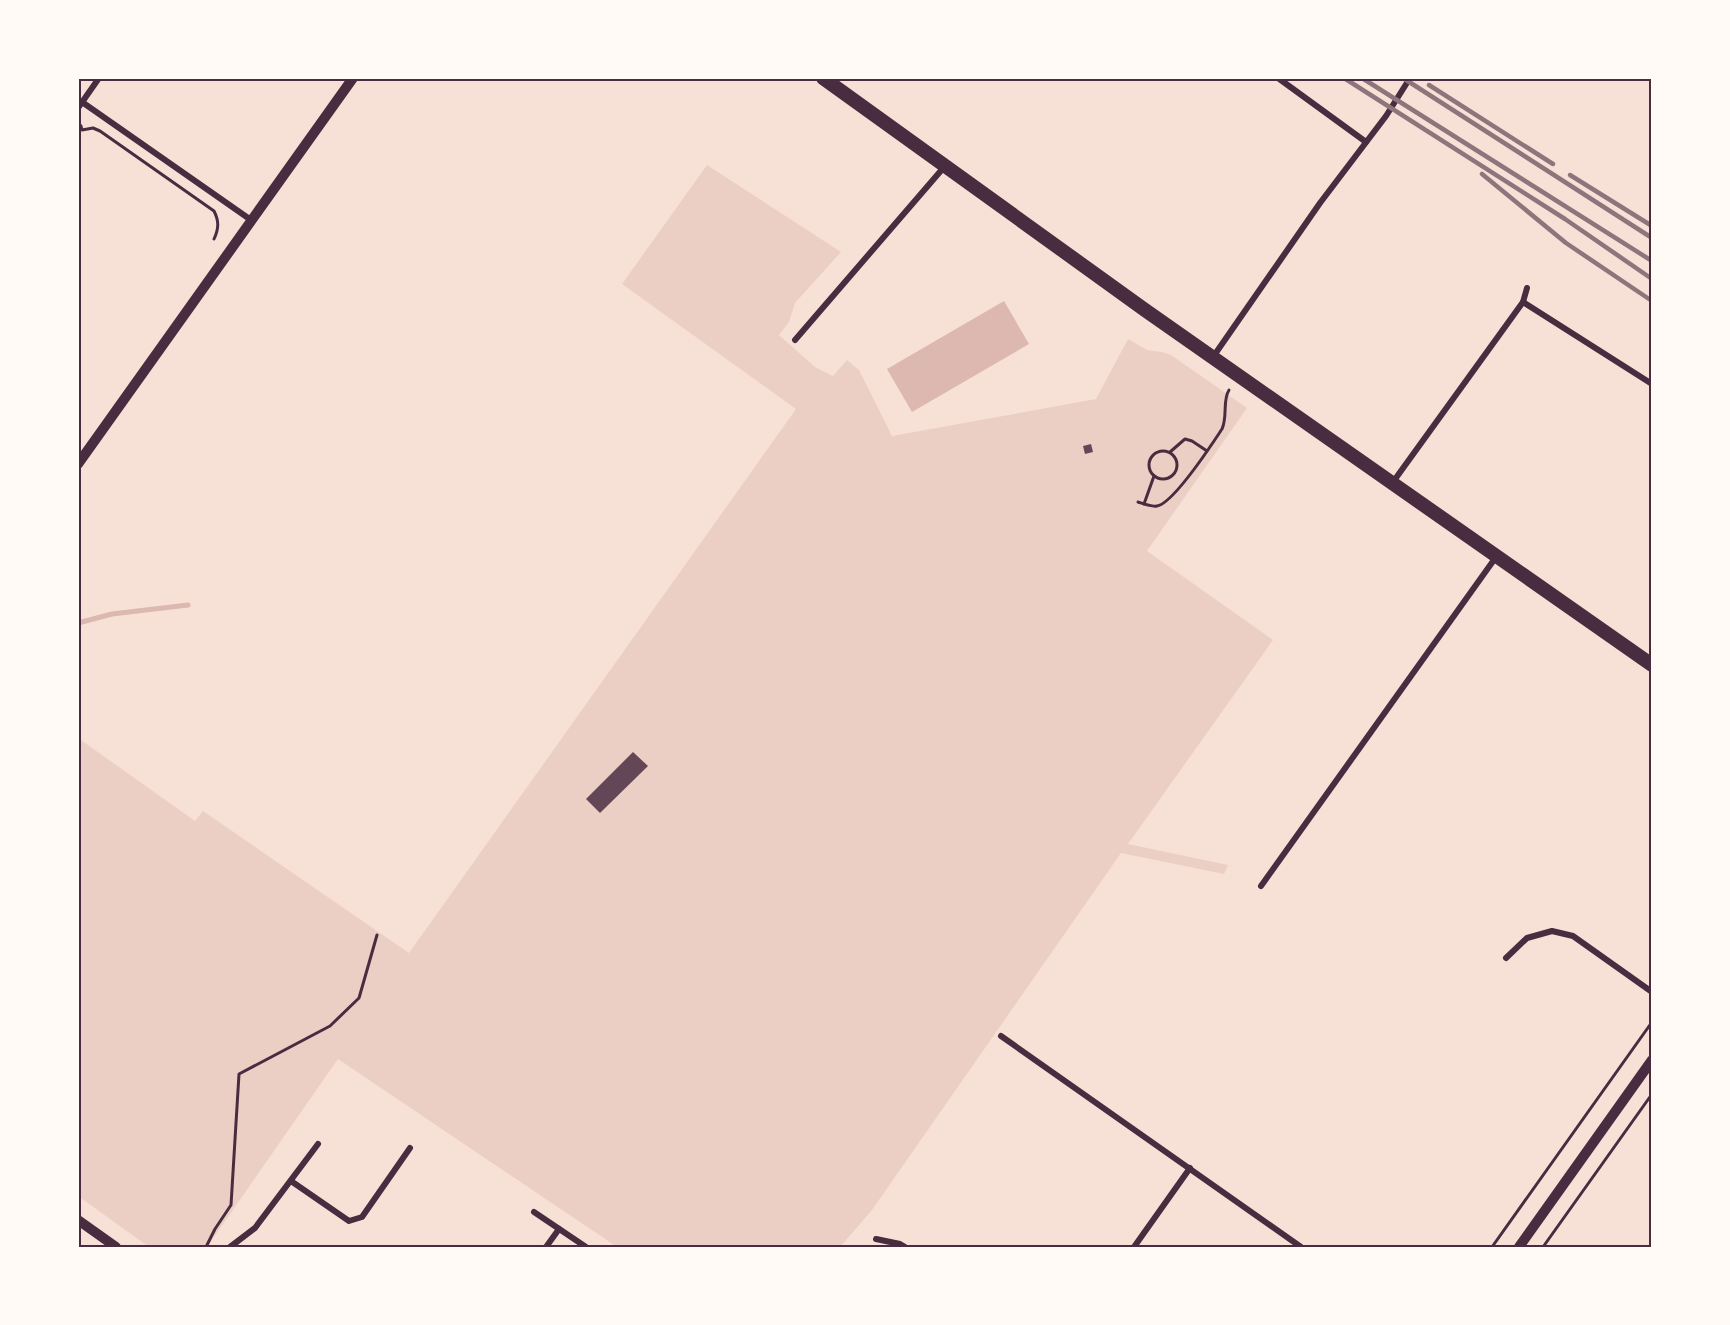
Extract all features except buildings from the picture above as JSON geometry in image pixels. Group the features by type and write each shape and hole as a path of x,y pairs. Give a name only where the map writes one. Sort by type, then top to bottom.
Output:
{"main road":[{"path":"823,78 1145,310 1652,666"}],"street":[{"path":"99,78 80,105 251,219"},
{"path":"78,464 353,78"},
{"path":"1278,78 1366,142"},
{"path":"1213,357 1410,78"},
{"path":"795,340 945,166"},
{"path":"1393,483 1523,302 1527,288"},
{"path":"1523,302 1652,384"},
{"path":"1261,886 1497,557"},
{"path":"1506,958 1527,938 1552,931 1573,936 1652,992"},
{"path":"1001,1036 1301,1247"},
{"path":"1519,1247 1652,1060"},
{"path":"230,1247 255,1228 318,1144"},
{"path":"291,1181 349,1221 362,1217 410,1148"},
{"path":"1134,1247 1190,1168"},
{"path":"534,1212 586,1247"},
{"path":"78,1220 116,1247"},
{"path":"546,1247 559,1229"},
{"path":"876,1239 904,1247"}],"path":[{"path":"78,123 82,130 93,128 100,131 214,210 219,227 214,239"},
{"path":"1138,502 1157,506 1170,498 1186,480 1226,422 1226,396 1229,390"},
{"path":"1170,452 1185,439 1207,451"},
{"path":"1160,450 1170,452 1176,458 1175,472 1163,479 1154,476 1148,463 1152,455 1160,450"},
{"path":"1144,504 1154,476"},
{"path":"206,1247 231,1205 239,1074 330,1026 359,998 377,935"},
{"path":"1492,1247 1652,1022"},
{"path":"1543,1247 1652,1094"}],"shaded area":[{"path":"707,165 841,252 795,303 789,322 779,335 815,367 833,376 847,360 859,370 892,436 1096,399 1128,339 1147,350 1171,355 1247,408 1147,551 1273,640 1128,844 1228,865 1224,874 1121,853 872,1210 840,1247 617,1247 338,1059 207,1247 149,1247 78,1196 78,738 195,821 203,811 409,953 796,409 622,284"},
{"path":"1004,301 1029,344 912,412 887,369"}],"waterway":[{"path":"78,623 112,614 188,605"}],"railway":[{"path":"1344,78 1565,219 1652,279"},
{"path":"1362,78 1652,261"},
{"path":"1403,78 1652,238"},
{"path":"1429,85 1553,164"},
{"path":"1482,174 1566,243 1652,301"},
{"path":"1570,175 1652,226"}]}
